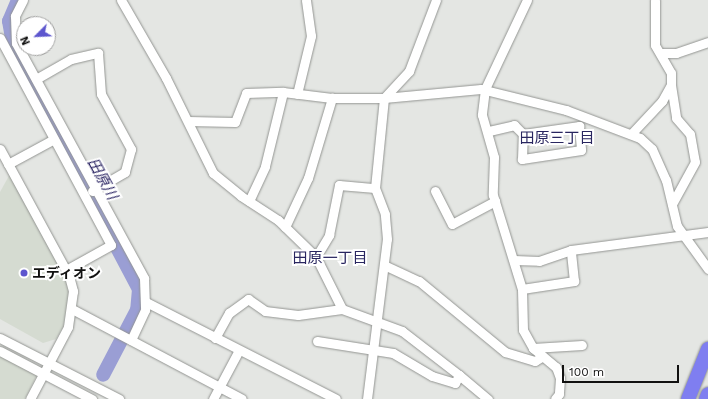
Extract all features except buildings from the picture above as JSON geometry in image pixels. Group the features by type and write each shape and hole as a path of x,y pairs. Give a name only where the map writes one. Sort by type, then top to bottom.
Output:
{"highway":[{"path":"688,399 708,349"},
{"path":"706,399 708,394"}],"street":[{"path":"23,0 15,16 16,43 144,278 146,302 126,338"},
{"path":"121,0 188,121 213,173 285,227 316,257 342,308"},
{"path":"297,94 311,36 306,0"},
{"path":"367,399 370,352 384,264 385,214 375,188 384,98 409,71 436,0"},
{"path":"527,0 484,89 482,115 489,131 494,157 495,201 522,289 522,322 533,348 556,367 560,397"},
{"path":"655,0 655,45 671,73 671,85 676,118 690,134 695,162 672,204"},
{"path":"0,38 111,245 66,270"},
{"path":"660,54 676,53 708,42"},
{"path":"36,79 71,59 98,53 100,94 131,149 125,172 84,195"},
{"path":"632,133 662,101 671,85"},
{"path":"188,121 235,122 246,93 283,92 332,98 384,98 484,89 566,110 632,133 652,148 672,204 677,226 708,269"},
{"path":"249,201 265,166 283,92"},
{"path":"285,227 308,178 332,98"},
{"path":"489,131 514,125 523,134 522,159 581,150 579,126 523,134"},
{"path":"8,164 54,139"},
{"path":"0,149 66,270 73,291 72,309 68,327 30,399"},
{"path":"316,257 329,235 339,185 375,188"},
{"path":"435,191 452,224 475,215 495,201"},
{"path":"514,260 539,261 571,250 708,232"},
{"path":"522,289 574,281 571,250"},
{"path":"384,264 419,281 505,352 535,361 543,356"},
{"path":"215,338 229,313 248,299 265,310 298,315 342,308 375,318 408,335 488,399"},
{"path":"146,302 336,399"},
{"path":"72,309 242,399"},
{"path":"0,338 119,399"},
{"path":"317,341 370,352 393,352 432,376 455,383 459,376"},
{"path":"533,348 582,345"},
{"path":"213,399 239,350"},
{"path":"0,351 92,399"}],"shaded area":[{"path":"10,174 67,279 70,301 65,324 56,339 43,343 0,319 0,192"},
{"path":"0,352 37,375 25,399 0,399"}],"waterway":[{"name":"田原川","path":"18,0 9,21 15,55 139,289 137,310 103,375"}],"place":[{"name":"エディオン","path":"24,273"}],"district":[{"name":"田原三丁目","path":"557,139"},
{"name":"田原一丁目","path":"330,259"}]}
